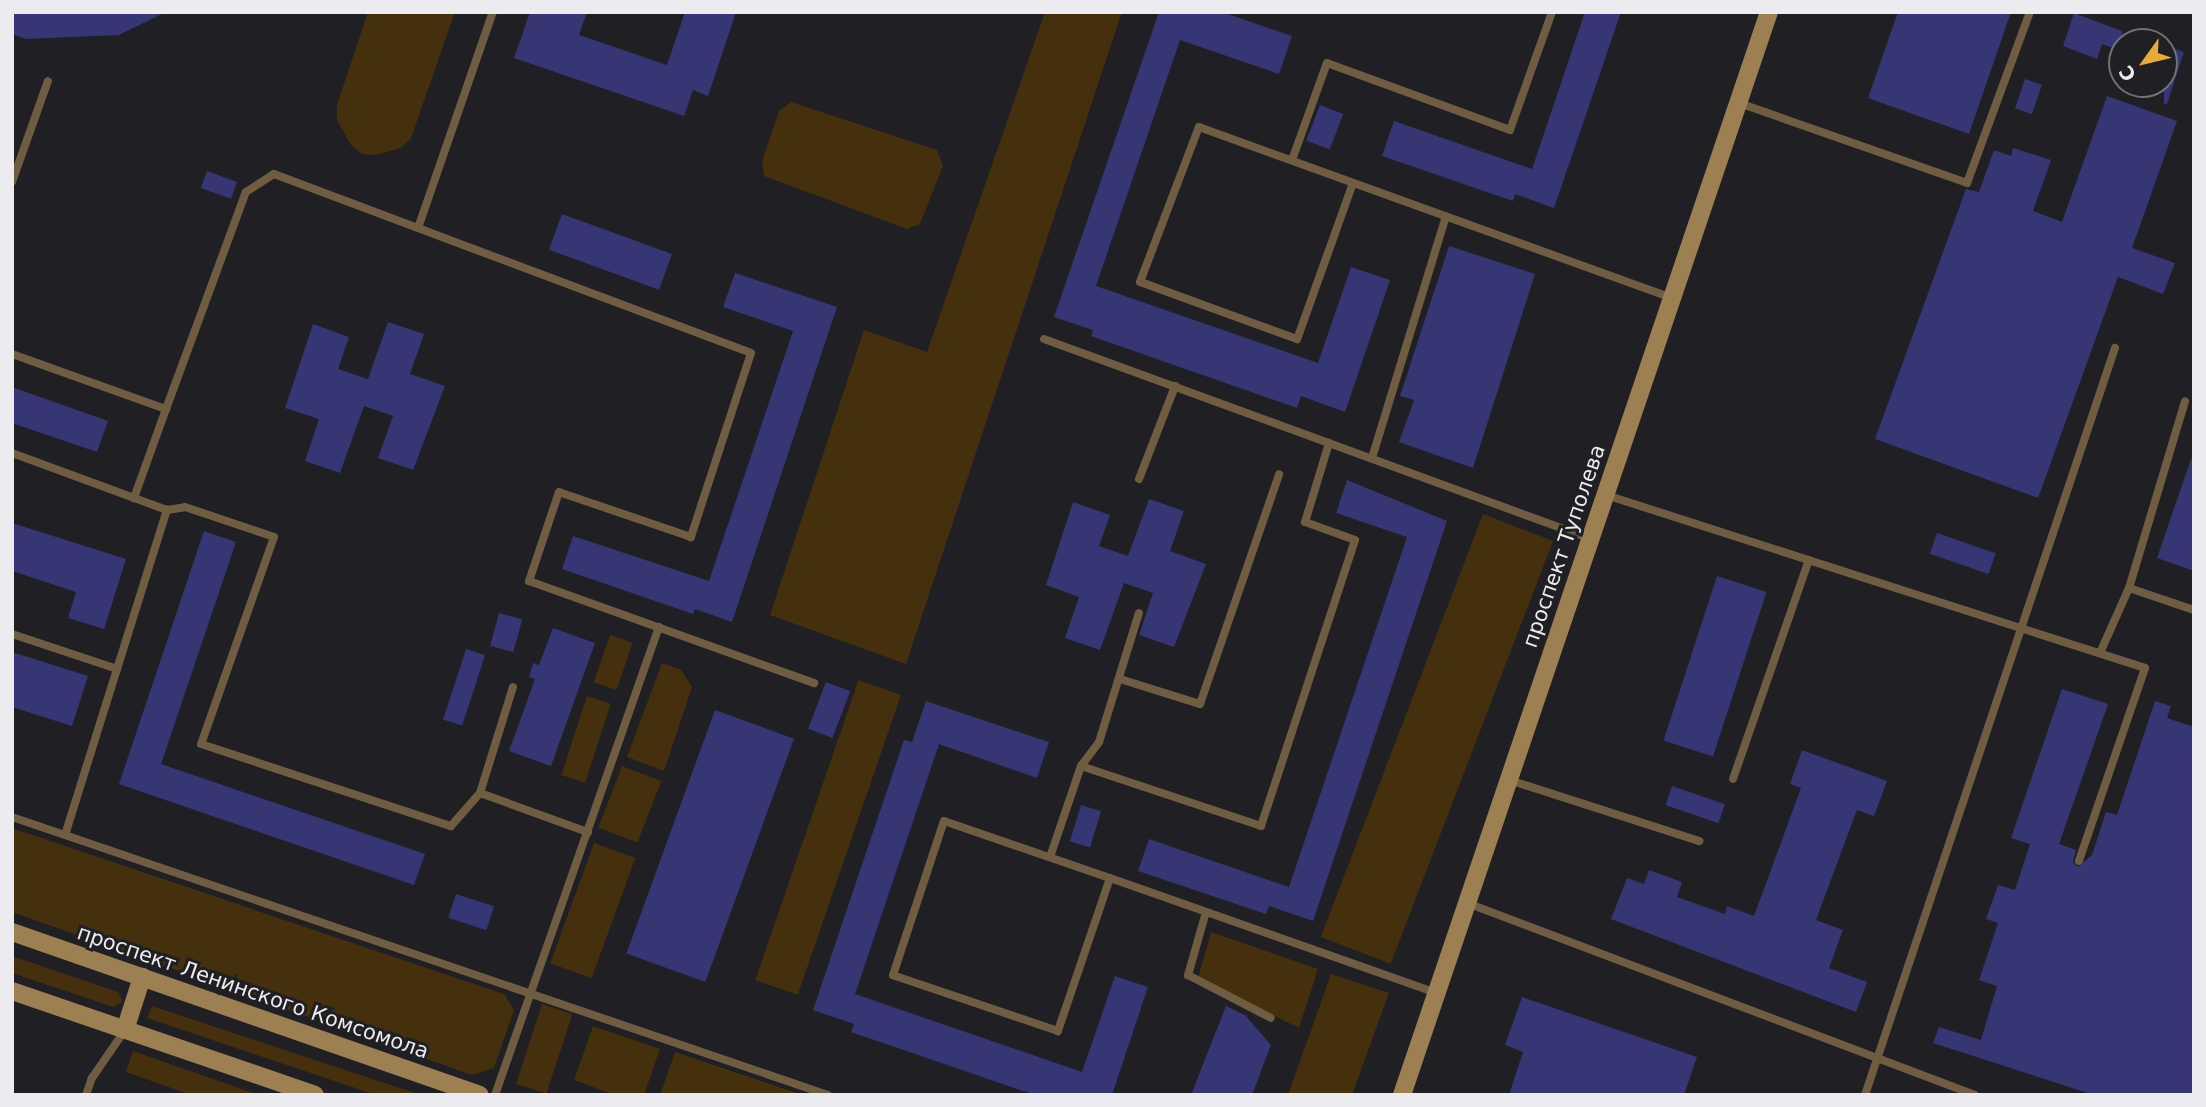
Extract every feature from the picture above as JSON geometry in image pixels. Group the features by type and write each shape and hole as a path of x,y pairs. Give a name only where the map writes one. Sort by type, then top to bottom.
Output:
{"main road":[{"name":"проспект Туполева","path":"1402,1095 1769,12"},
{"name":"проспект Ленинского Комсомола","path":"12,932 479,1095"},
{"path":"125,1030 142,977"},
{"path":"12,991 315,1095"}],"lane":[{"path":"418,228 493,12"},
{"path":"1292,160 1327,64 1510,130 1552,12"},
{"path":"1739,103 1967,183 2030,12"},
{"path":"12,182 48,81"},
{"path":"1353,183 1297,339 1140,282 1199,127 1672,298"},
{"path":"134,498 246,192 274,174 751,353 691,537 559,492 530,581 814,683"},
{"path":"1372,458 1446,216"},
{"path":"1044,339 1591,539"},
{"path":"1865,1095 2024,629 2115,348"},
{"path":"12,354 166,409"},
{"path":"1139,479 1175,386"},
{"path":"2100,653 2129,588 2185,401"},
{"path":"1081,766 1261,826 1355,540 1305,522 1329,443"},
{"path":"12,453 167,510 185,507 274,537 201,744 451,826 480,793 513,687"},
{"path":"1120,679 1200,704 1279,474"},
{"path":"1606,495 2145,668 2079,861"},
{"path":"65,835 167,510"},
{"path":"1733,779 1809,560"},
{"path":"2129,588 2194,610"},
{"path":"1050,857 1081,766 1099,742 1139,614"},
{"path":"495,1095 659,627"},
{"path":"12,634 117,669"},
{"path":"1509,780 1699,841"},
{"path":"480,793 587,832"},
{"path":"12,817 828,1095"},
{"path":"1110,878 1058,1031 893,975 944,821 1050,857 1110,878 1206,912 1437,993"},
{"path":"1467,903 1975,1095"},
{"path":"1206,912 1188,975 1271,1018"},
{"path":"86,1095 92,1078 125,1030"}],"shaded area":[{"path":"368,12 455,12 411,138 401,148 376,155 362,154 351,145 337,120 337,105"},
{"path":"1045,12 1122,12 906,664 770,615 864,330 927,352"},
{"path":"791,102 937,150 943,166 920,224 907,229 764,176 762,161 779,111"},
{"path":"1483,514 1553,541 1391,964 1321,937"},
{"path":"610,635 633,643 616,690 594,682"},
{"path":"662,663 681,670 692,687 664,771 627,757"},
{"path":"858,680 901,695 798,995 755,980"},
{"path":"587,696 611,704 585,783 561,775"},
{"path":"622,766 661,781 638,843 598,828"},
{"path":"12,828 504,994 514,1010 494,1068 472,1075 12,912"},
{"path":"594,843 635,858 592,978 550,963"},
{"path":"1211,932 1318,969 1299,1028 1198,978"},
{"path":"12,956 118,992 123,1002 113,1007 12,973"},
{"path":"1331,974 1389,993 1352,1095 1288,1095"},
{"path":"542,1004 572,1014 546,1094 516,1084"},
{"path":"152,1006 421,1095 376,1095 147,1018"},
{"path":"593,1026 660,1049 644,1095 615,1095 574,1080"},
{"path":"133,1051 259,1095 191,1095 126,1072"},
{"path":"675,1052 803,1095 660,1095"}],"building":[{"path":"12,12 166,12 119,35 26,39 12,34"},
{"path":"530,12 587,12 579,35 667,65 685,12 736,12 708,96 693,90 684,116 514,58"},
{"path":"1159,12 1222,12 1292,36 1279,74 1180,40 1096,286 1318,363 1351,267 1390,280 1345,412 1301,396 1297,408 1091,336 1093,330 1054,317"},
{"path":"1585,12 1621,12 1554,208 1515,194 1513,201 1382,156 1394,121 1532,169"},
{"path":"1898,12 2011,12 1969,134 1868,98"},
{"path":"2074,13 2114,28 2108,28 2108,46 2102,44 2097,59 2063,46"},
{"path":"2178,50 2184,52 2178,70"},
{"path":"2025,79 2042,85 2032,114 2015,108"},
{"path":"2107,96 2177,121 2132,248 2175,263 2163,294 2118,277 2038,498 1875,439 1966,189 1979,192 1994,150 2011,156 2013,148 2051,160 2033,211 2062,222"},
{"path":"1320,105 1343,114 1330,149 1306,140"},
{"path":"207,171 237,182 231,199 201,188"},
{"path":"562,214 672,254 659,290 549,250"},
{"path":"1449,246 1535,274 1473,468 1399,442 1414,400 1400,396"},
{"path":"735,273 837,307 732,622 695,609 693,614 562,569 573,536 709,581 793,331 723,307"},
{"path":"388,322 424,334 410,374 445,386 413,470 378,458 393,416 364,406 340,473 305,461 319,419 285,408 313,324 349,337 338,369 368,379"},
{"path":"12,387 108,421 97,452 12,423"},
{"path":"2191,459 2194,460 2194,571 2157,558"},
{"path":"1347,480 1447,521 1313,921 1269,906 1266,914 1138,871 1149,839 1289,887 1407,537 1336,513"},
{"path":"1149,499 1184,511 1170,551 1206,564 1174,647 1139,635 1153,593 1124,583 1100,650 1065,638 1079,597 1046,585 1073,502 1110,515 1099,546 1128,556"},
{"path":"12,523 126,559 104,629 68,618 76,592 12,571"},
{"path":"204,531 236,542 161,764 425,854 414,885 119,784"},
{"path":"1937,533 1996,553 1988,574 1930,554"},
{"path":"1717,576 1766,592 1713,757 1664,741"},
{"path":"499,613 522,619 513,652 490,646"},
{"path":"553,628 595,643 551,766 509,751 535,679 529,677 533,663 539,665"},
{"path":"466,649 485,655 462,726 443,719"},
{"path":"12,652 88,676 72,726 12,707"},
{"path":"826,682 850,691 832,738 808,729"},
{"path":"2062,689 2108,704 2059,844 2076,850 2073,862 2078,867 2092,855 2106,812 2117,815 2155,701 2171,706 2167,718 2194,727 2194,1095 2094,1095 1933,1043 1939,1027 1981,1040 1997,986 1979,980 1998,923 1986,919 1998,885 2015,890 2030,844 2011,838"},
{"path":"926,701 1049,742 1037,778 939,744 855,994 1082,1072 1115,976 1148,987 1112,1095 1035,1095 851,1032 854,1024 813,1010 904,740 912,742"},
{"path":"715,710 794,739 705,982 626,953"},
{"path":"1802,750 1887,781 1874,816 1857,810 1816,920 1843,930 1829,968 1867,982 1856,1012 1611,919 1627,878 1644,884 1649,870 1682,882 1677,897 1725,914 1727,906 1754,916 1801,788 1790,784"},
{"path":"1672,786 1725,804 1718,823 1665,805"},
{"path":"1081,805 1101,811 1090,847 1070,841"},
{"path":"456,894 494,906 486,930 448,918"},
{"path":"1522,997 1697,1057 1684,1095 1509,1095 1523,1052 1505,1045"},
{"path":"1226,1006 1245,1015 1271,1045 1252,1095 1191,1095"}]}
